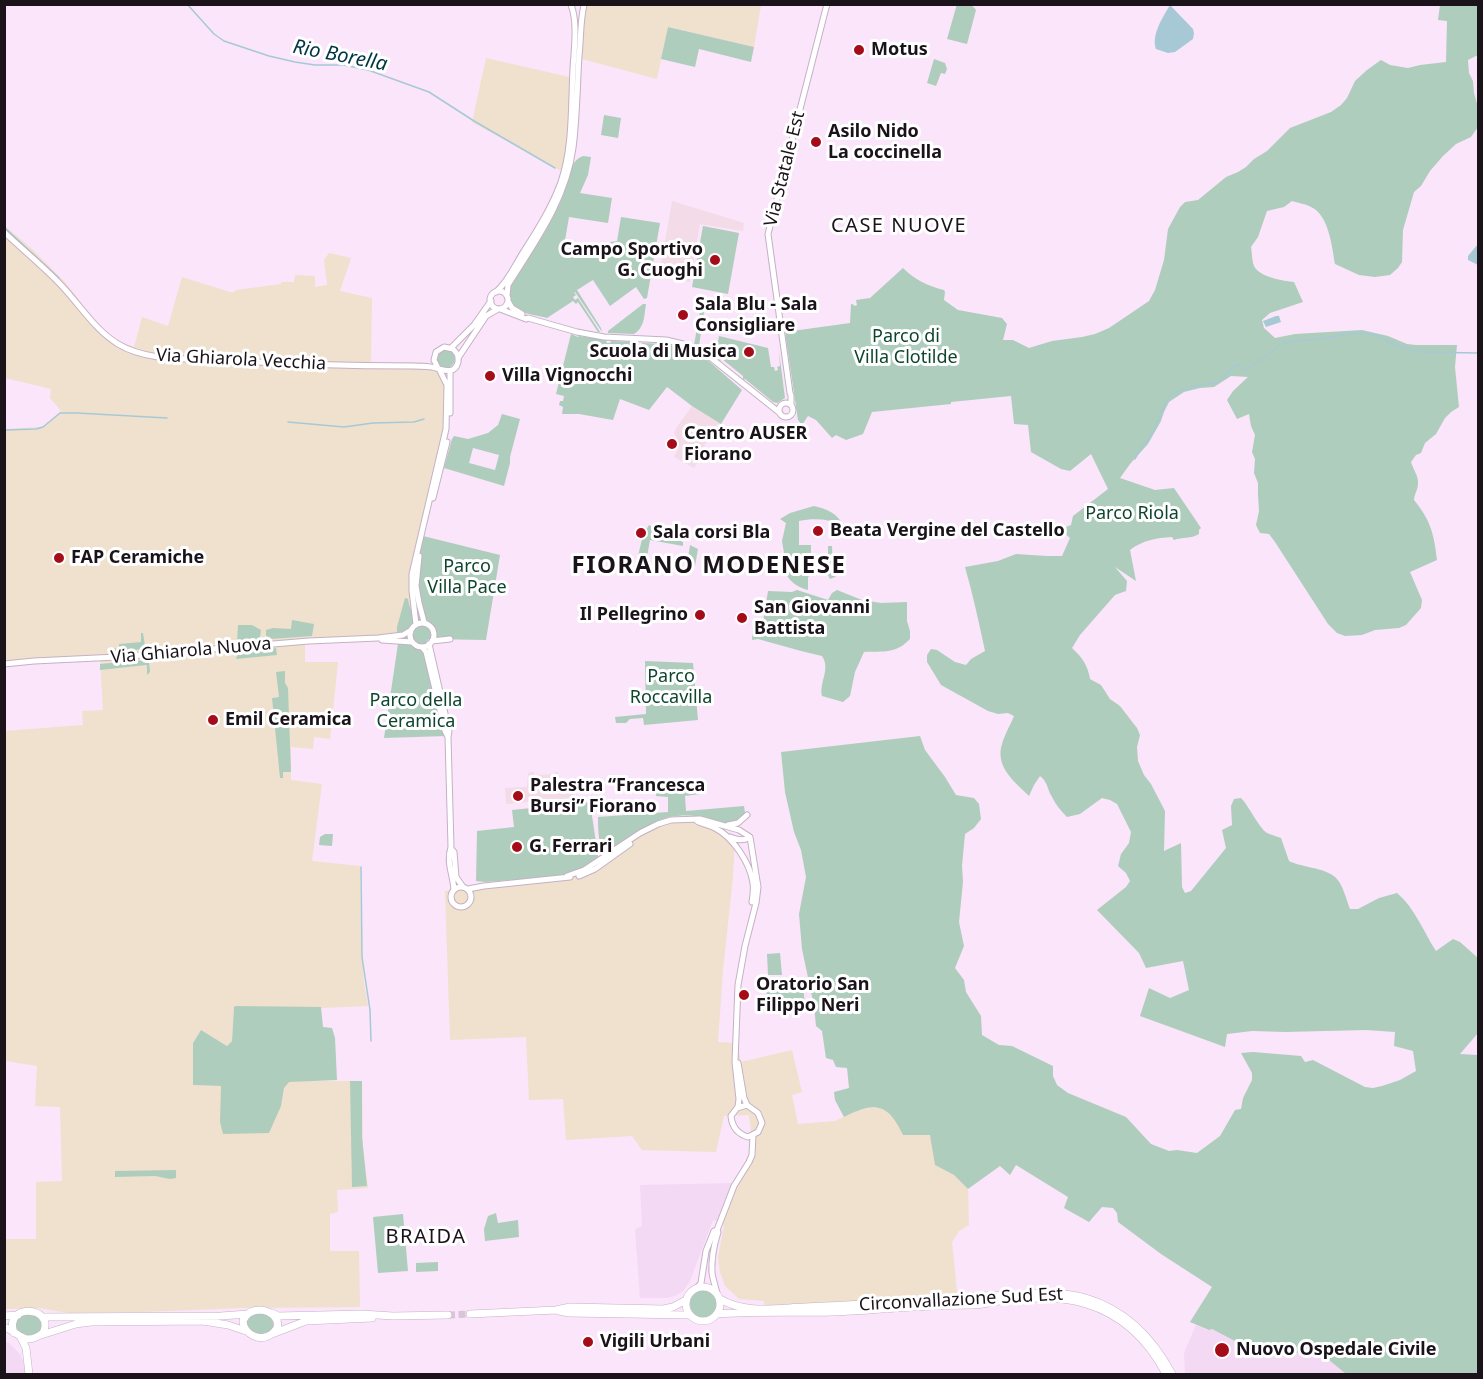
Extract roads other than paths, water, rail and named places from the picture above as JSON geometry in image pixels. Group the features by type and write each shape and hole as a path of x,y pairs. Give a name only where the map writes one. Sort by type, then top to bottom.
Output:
{"main road":[{"path":"697,1288 709,1288 718,1296 720,1307 718,1314 711,1320 702,1322 689,1315 686,1300 697,1288"},
{"name":"Circonvallazione Sud Est","path":"718,1296 739,1308 771,1308 1064,1294 1087,1298 1131,1321 1158,1350 1172,1374"},
{"name":"Circonvallazione Sud Est","path":"718,1314 830,1312 935,1305 977,1305 1031,1299 1065,1299 1108,1312 1129,1326 1145,1342 1166,1374"},
{"path":"470,1314 556,1310 570,1307 663,1308 673,1307 686,1300"},
{"path":"29,1374 26,1348 12,1326 14,1317 24,1312 37,1313 43,1317 221,1316 248,1314 261,1310 278,1316 448,1315"},
{"path":"556,1310 569,1313 689,1315"},
{"path":"272,1313 277,1325 272,1334"},
{"path":"246,1331 243,1321 248,1314"},
{"path":"4,1316 18,1315"},
{"path":"4,1327 18,1335 33,1338 76,1324 91,1322 203,1322 228,1325 253,1336 264,1337 306,1321 362,1320 393,1316"},
{"path":"41,1335 46,1327 43,1317"},
{"path":"33,1338 30,1353 34,1374"}],"street":[{"path":"439,369 450,371 456,366 458,358 486,316 506,306 508,285 558,202 568,173 574,141 581,30 585,5 578,7 571,5 574,17 573,66 568,149 561,182 547,214 506,280 492,296 474,325 451,348"},
{"name":"Via Statale Est","path":"789,404 791,395 789,394 768,234 828,5"},
{"name":"Via Ghiarola Vecchia","path":"4,232 60,284 99,329 119,344 132,350 161,357 291,364 418,366 439,369"},
{"path":"496,292 502,292 512,308 528,318"},
{"path":"491,301 493,306 526,319 577,332 604,337 666,340 683,344 706,354 771,406 780,410 784,416 792,412 789,404 783,403 780,410"},
{"path":"416,624 412,574 446,429 447,385 435,364 434,357 440,348 447,347 456,352 458,358"},
{"path":"418,366 434,357"},
{"path":"424,622 417,597 417,570 449,432 450,371"},
{"path":"448,737 426,652 410,638 411,630 416,624 424,622 431,626 434,633 431,643 449,731 451,849 449,853 454,890 451,899 453,904 464,908 468,905 473,893 496,885"},
{"name":"Via Ghiarola Nuova","path":"4,664 378,638 403,635 411,630"},
{"path":"422,647 450,639 434,633"},
{"name":"Via Ghiarola Nuova","path":"378,638 412,642"},
{"path":"726,826 738,824 747,815"},
{"path":"454,890 577,876 595,869 658,824 671,820 700,819 739,830 750,837 758,883 750,926"},
{"path":"695,820 715,828 737,846 753,879 750,926 738,985 735,1062 738,1107"},
{"path":"725,835 735,840 748,837"},
{"path":"451,849 454,852 456,877 472,896"},
{"path":"736,1053 744,1098 747,1105 759,1113 762,1121 761,1128 753,1135 746,1136 736,1130 731,1116 738,1107 747,1105"},
{"path":"718,1296 712,1266 712,1251 717,1230 734,1186 749,1162 753,1135"},
{"path":"746,1136 752,1153"},
{"path":"697,1288 701,1283 706,1251 714,1231 717,1230"}],"water":[{"path":"1170,5 1193,29 1194,33 1193,39 1175,52 1168,53 1156,49 1155,38 1158,26"},
{"path":"1478,244 1478,265 1468,260 1468,256"},
{"path":"1279,316 1281,322 1266,327 1263,321"}],"waterway":[{"name":"Rio Borella","path":"187,4 214,34 224,41 295,62 344,65 368,70 429,92 555,168"},
{"path":"4,227 59,278"},
{"path":"1135,459 1155,429 1169,396 1197,385 1216,383 1235,365 1246,370 1282,344 1354,333 1376,335 1395,345 1419,352 1478,353"},
{"path":"4,430 43,427 60,413 167,418"},
{"path":"288,422 344,427 373,423 414,422 424,419"},
{"path":"361,867 362,957 370,1010 371,1041"}],"tunnel":[{"path":"448,1315 470,1314"}],"place":[{"name":"Motus","path":"859,50"},
{"name":"Asilo Nido La coccinella","path":"816,142"},
{"name":"Campo Sportivo G. Cuoghi","path":"715,260"},
{"name":"Sala Blu - Sala Consigliare","path":"683,315"},
{"name":"Scuola di Musica","path":"749,352"},
{"name":"Villa Vignocchi","path":"490,376"},
{"name":"Centro AUSER Fiorano","path":"672,444"},
{"name":"Beata Vergine del Castello","path":"818,531"},
{"name":"Sala corsi Bla","path":"641,533"},
{"name":"FAP Ceramiche","path":"59,558"},
{"name":"Il Pellegrino","path":"700,615"},
{"name":"San Giovanni Battista","path":"742,618"},
{"name":"Emil Ceramica","path":"213,720"},
{"name":"Palestra “Francesca Bursi” Fiorano","path":"518,796"},
{"name":"G. Ferrari","path":"517,847"},
{"name":"Oratorio San Filippo Neri","path":"744,995"},
{"name":"Vigili Urbani","path":"588,1342"},
{"name":"Nuovo Ospedale Civile","path":"1222,1350"}],"district":[{"name":"CASE NUOVE","path":"899,226"},
{"name":"FIORANO MODENESE","path":"709,566"},
{"name":"BRAIDA","path":"426,1237"}],"park label":[{"name":"Parco di Villa Clotilde","path":"906,347"},
{"name":"Parco Riola","path":"1132,514"},
{"name":"Parco Villa Pace","path":"467,577"},
{"name":"Parco Roccavilla","path":"671,687"},
{"name":"Parco della Ceramica","path":"416,711"}]}
